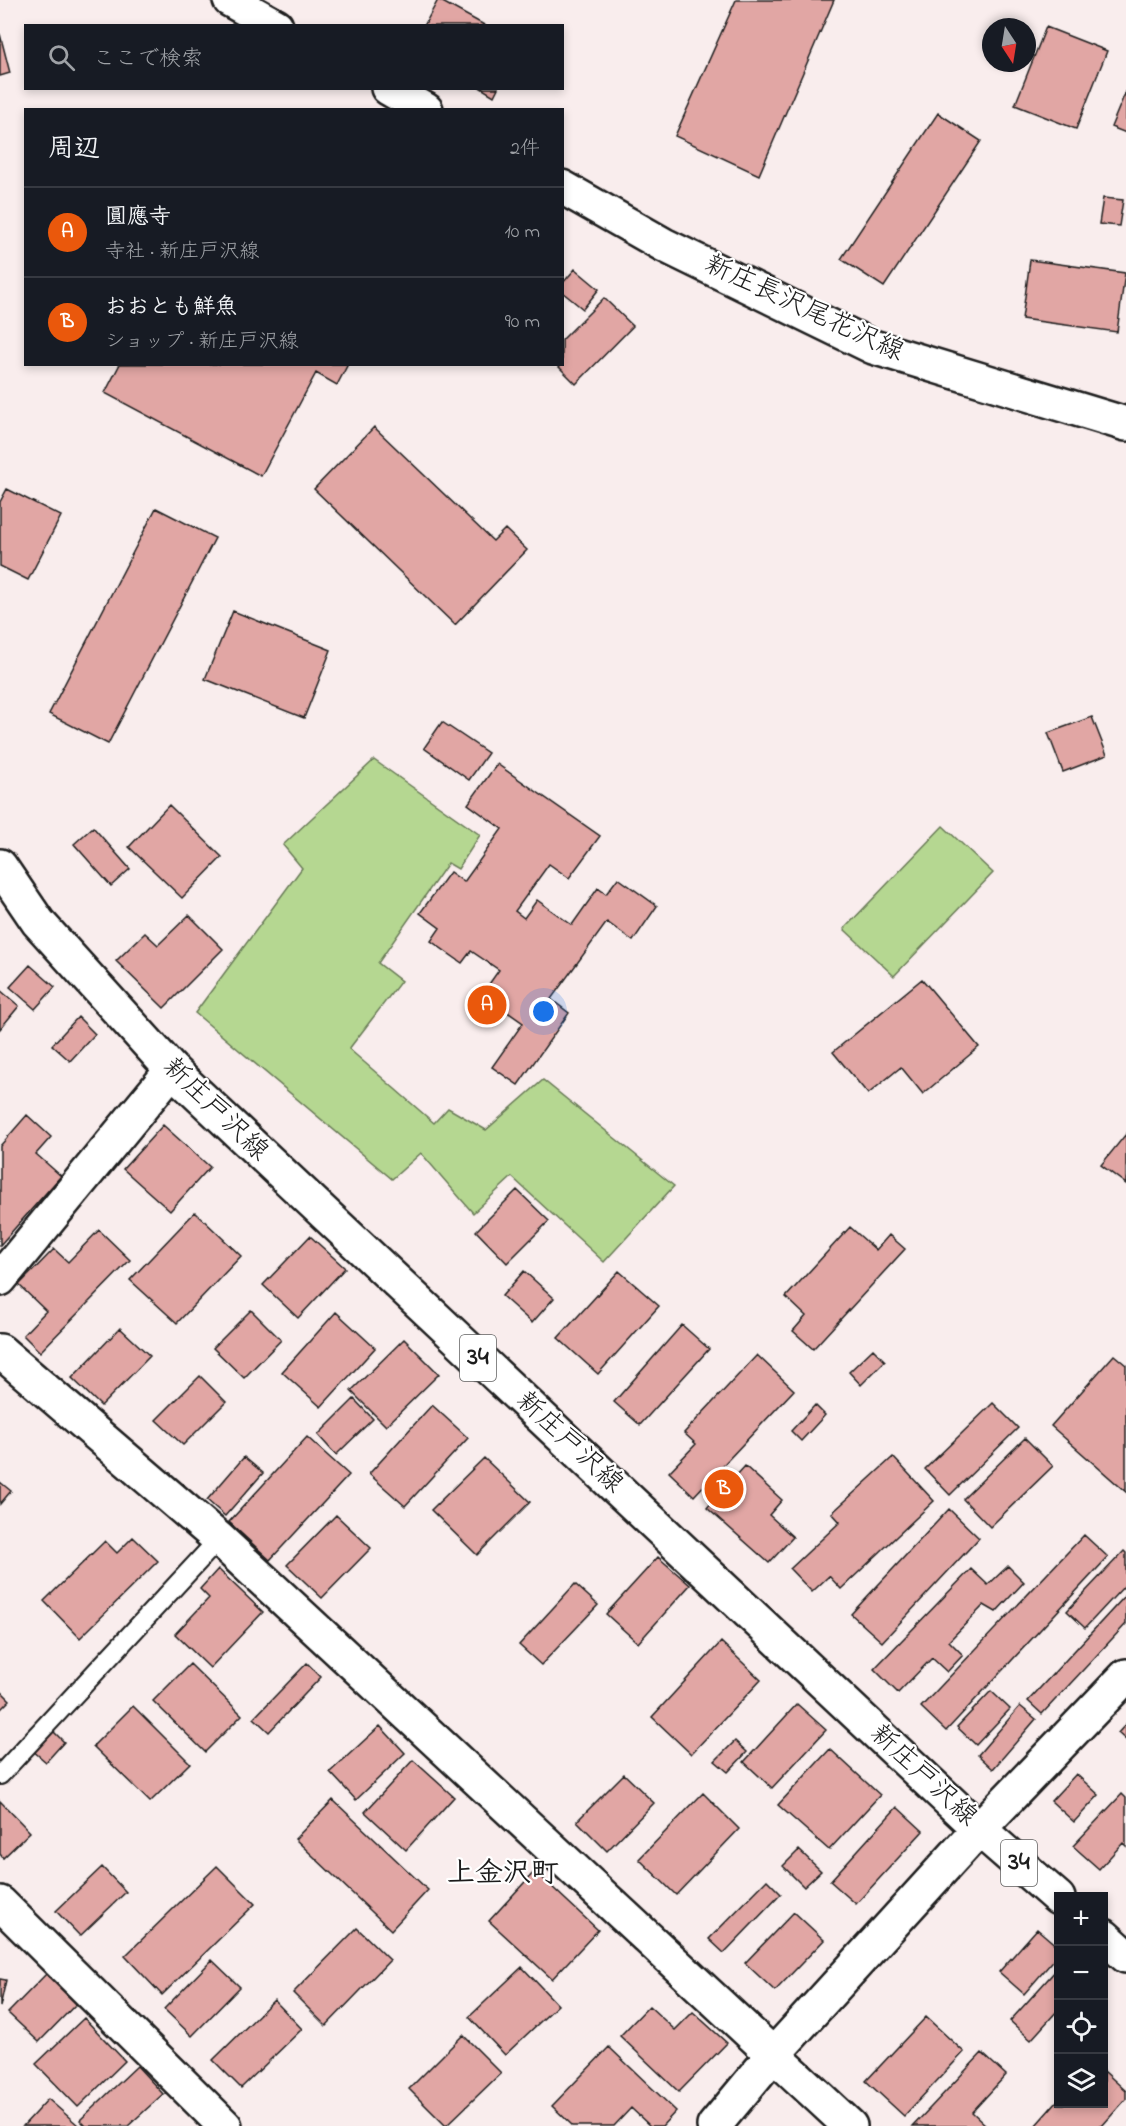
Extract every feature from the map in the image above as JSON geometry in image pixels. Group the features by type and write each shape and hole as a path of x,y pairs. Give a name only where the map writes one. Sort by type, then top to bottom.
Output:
{"street":[{"path":"230,0 272,24"},
{"path":"391,90 423,108"},
{"name":"新庄長沢尾花沢線","path":"564,188 664,245 873,347 1126,424"},
{"name":"新庄戸沢線","path":"1,870 38,922 172,1070 979,1829 1054,1894"},
{"path":"0,1279 172,1070"},
{"path":"0,1351 219,1539 850,2126"},
{"path":"714,2126 773,2055 979,1829 1126,1676"},
{"path":"0,1903 225,2126"},
{"path":"1108,1940 1126,1956"}],"lane":[{"path":"0,1775 219,1539"}],"green space":[{"path":"374,760 480,835 458,869 448,863 378,963 401,981 349,1049 434,1123 448,1108 486,1130 543,1080 674,1186 604,1262 512,1177 473,1213 421,1153 392,1179 195,1013 302,868 283,845"},
{"path":"943,826 993,873 894,976 844,929"}],"building":[{"path":"439,0 482,24 425,24"},
{"path":"736,0 834,0 759,175 675,136"},
{"path":"1046,27 1107,51 1076,129 1015,105 1028,72 1036,72 1036,52"},
{"path":"0,34 10,73 0,76"},
{"path":"484,90 497,90 494,96"},
{"path":"1126,91 1126,133 1111,127"},
{"path":"938,113 981,141 884,287 841,259"},
{"path":"1103,198 1123,200 1119,226 1099,224"},
{"path":"1030,260 1125,273 1117,332 1022,319"},
{"path":"575,269 599,289 583,309 564,294 564,282"},
{"path":"604,298 633,326 576,384 558,366 564,366 564,338"},
{"path":"119,366 347,366 337,385 316,373 261,476 105,393"},
{"path":"374,427 493,541 505,529 527,550 455,625 314,489"},
{"path":"7,489 61,516 28,580 0,566 0,502"},
{"path":"156,508 215,538 108,744 49,714"},
{"path":"233,611 331,650 304,718 205,679"},
{"path":"1092,717 1107,755 1063,772 1048,733"},
{"path":"442,722 488,753 469,780 424,748"},
{"path":"497,764 600,836 569,878 549,864 515,911 524,918 537,900 572,925 598,888 606,894 618,878 657,906 633,941 607,922 551,999 569,1013 518,1085 492,1067 523,1023 482,994 499,970 471,951 462,963 431,941 440,928 420,913 450,872 464,882 502,829 468,804"},
{"path":"169,805 222,857 182,898 129,847"},
{"path":"93,827 130,869 111,886 74,844"},
{"path":"189,915 223,949 164,1008 116,961 145,933 158,945"},
{"path":"30,965 55,987 35,1009 10,987"},
{"path":"922,979 979,1047 923,1094 901,1067 868,1094 833,1052"},
{"path":"0,990 19,1006 0,1029"},
{"path":"78,1017 95,1034 70,1061 52,1045"},
{"path":"27,1115 51,1137 36,1154 61,1176 0,1245 0,1146"},
{"path":"163,1125 210,1167 170,1211 123,1169"},
{"path":"1126,1134 1126,1184 1101,1165"},
{"path":"517,1190 549,1221 507,1263 476,1231"},
{"path":"195,1212 241,1256 177,1323 130,1280"},
{"path":"850,1227 876,1250 889,1235 905,1249 813,1349 793,1331 806,1316 786,1297"},
{"path":"99,1230 130,1260 40,1352 23,1335 46,1311 19,1285 54,1249 68,1262"},
{"path":"310,1236 345,1268 298,1318 263,1285"},
{"path":"524,1271 554,1298 532,1323 502,1296"},
{"path":"619,1271 659,1306 598,1374 558,1338"},
{"path":"251,1310 281,1340 244,1378 213,1348"},
{"path":"336,1312 375,1348 321,1407 282,1372"},
{"path":"682,1325 709,1349 640,1425 614,1402"},
{"path":"120,1328 150,1356 101,1406 72,1378"},
{"path":"404,1339 439,1374 386,1426 351,1391"},
{"path":"873,1349 885,1361 861,1385 849,1372"},
{"path":"757,1355 794,1390 694,1496 669,1472 696,1444 684,1433"},
{"path":"1114,1355 1126,1365 1126,1492 1051,1426"},
{"path":"200,1376 226,1402 183,1445 156,1420"},
{"path":"354,1399 373,1419 336,1455 318,1435"},
{"path":"993,1403 1018,1428 950,1495 925,1469"},
{"path":"432,1405 468,1438 405,1506 369,1474"},
{"path":"815,1405 825,1415 801,1441 791,1431"},
{"path":"307,1437 349,1475 270,1560 229,1522"},
{"path":"1025,1438 1053,1466 990,1527 963,1499"},
{"path":"244,1457 263,1473 225,1516 207,1500"},
{"path":"893,1457 934,1501 841,1589 829,1576 812,1592 790,1569 840,1522 832,1513"},
{"path":"484,1458 530,1502 477,1555 431,1510"},
{"path":"745,1466 782,1500 769,1515 793,1537 769,1563 707,1508"},
{"path":"0,1482 11,1491 0,1504"},
{"path":"949,1509 979,1538 882,1642 851,1614"},
{"path":"336,1515 371,1548 322,1598 287,1565"},
{"path":"1084,1535 1108,1557 946,1731 921,1707"},
{"path":"133,1537 158,1561 80,1638 44,1601 105,1541 117,1553"},
{"path":"1124,1551 1126,1553 1126,1584 1085,1628 1067,1611"},
{"path":"658,1557 690,1585 638,1643 606,1614"},
{"path":"1008,1566 1024,1582 996,1612 984,1605 949,1641 963,1655 947,1672 932,1658 898,1693 874,1669 971,1569 988,1585"},
{"path":"218,1569 263,1612 210,1668 175,1634 209,1598 200,1589"},
{"path":"575,1584 598,1605 541,1665 519,1645"},
{"path":"1126,1595 1126,1624 1042,1714 1028,1701"},
{"path":"721,1642 761,1680 691,1754 652,1717"},
{"path":"307,1663 321,1677 269,1732 254,1718"},
{"path":"190,1664 242,1715 205,1752 153,1701"},
{"path":"0,1690 10,1700 0,1710"},
{"path":"991,1691 1010,1709 976,1745 957,1727"},
{"path":"797,1704 826,1730 772,1788 744,1762"},
{"path":"133,1706 190,1763 150,1802 93,1746"},
{"path":"1020,1706 1036,1719 993,1769 978,1755"},
{"path":"1126,1724 1126,1740 1118,1733"},
{"path":"380,1726 405,1753 356,1800 330,1772"},
{"path":"51,1729 64,1742 46,1762 32,1750"},
{"path":"735,1741 747,1752 728,1772 715,1761"},
{"path":"830,1749 880,1795 829,1850 778,1805"},
{"path":"413,1760 454,1797 406,1850 365,1812"},
{"path":"624,1774 654,1803 607,1851 577,1821"},
{"path":"1076,1774 1099,1795 1074,1822 1051,1801"},
{"path":"703,1793 739,1829 676,1895 639,1859"},
{"path":"1122,1794 1126,1798 1126,1846 1123,1843 1099,1869 1073,1846"},
{"path":"333,1800 428,1890 391,1930 295,1839"},
{"path":"0,1801 30,1832 3,1858 0,1854"},
{"path":"897,1807 923,1831 856,1904 830,1881"},
{"path":"799,1850 821,1871 804,1887 783,1866"},
{"path":"217,1866 255,1904 162,1995 125,1956"},
{"path":"102,1867 126,1892 80,1936 56,1911"},
{"path":"535,1871 598,1930 552,1979 489,1921"},
{"path":"767,1880 781,1894 724,1953 709,1939"},
{"path":"794,1912 824,1940 775,1991 745,1963"},
{"path":"357,1928 390,1960 326,2026 293,1993"},
{"path":"1037,1929 1054,1944 1054,1960 1024,1994 999,1972"},
{"path":"212,1960 240,1987 192,2036 164,2009"},
{"path":"522,1967 558,2005 505,2055 469,2017"},
{"path":"49,1971 79,2001 39,2042 8,2013"},
{"path":"1054,1972 1054,2014 1031,2040 1010,2021"},
{"path":"0,1979 6,1980 0,2007"},
{"path":"274,2000 302,2029 241,2088 213,2060"},
{"path":"649,2006 675,2030 693,2012 727,2043 679,2092 620,2036"},
{"path":"926,2017 964,2052 904,2116 866,2081"},
{"path":"84,2018 125,2061 78,2107 36,2064"},
{"path":"463,2035 501,2073 446,2126 409,2089"},
{"path":"609,2047 676,2111 662,2126 650,2126 631,2108 614,2126 573,2126 552,2106"},
{"path":"982,2053 1006,2075 972,2112 987,2126 913,2126"},
{"path":"137,2066 163,2094 128,2126 86,2126 80,2120"},
{"path":"1108,2075 1126,2091 1126,2099 1102,2126 1035,2126 1054,2105 1054,2108 1108,2108"},
{"path":"48,2099 78,2125 78,2126 23,2126"}],"place":[{"name":"圓應寺","path":"487,1005"},
{"name":"おおとも鮮魚","path":"724,1489"}],"district":[{"name":"上金沢町","path":"503,1874"}]}
